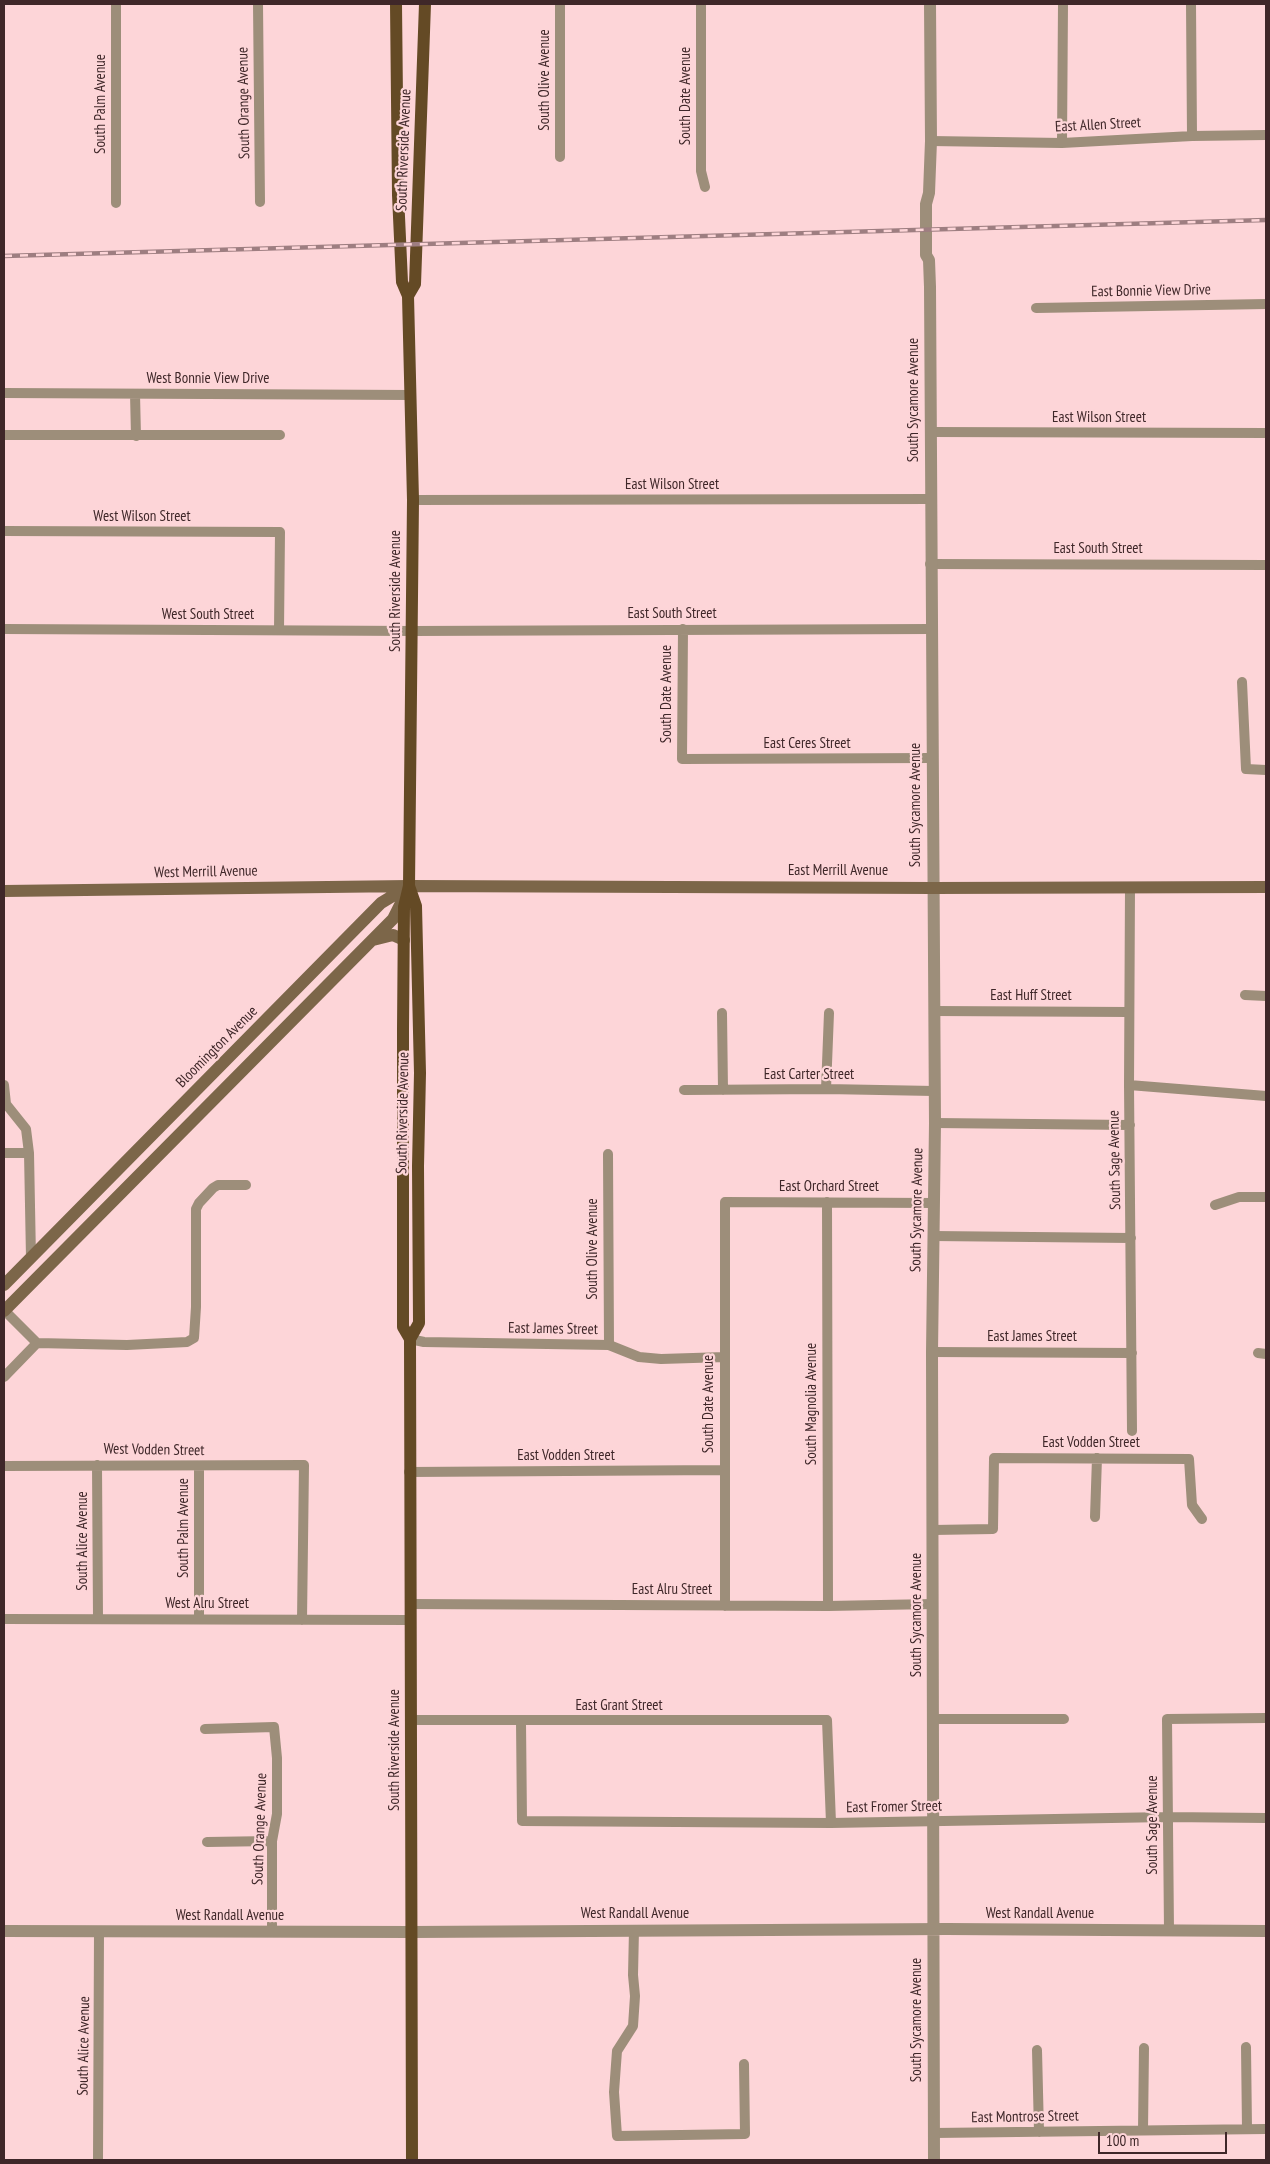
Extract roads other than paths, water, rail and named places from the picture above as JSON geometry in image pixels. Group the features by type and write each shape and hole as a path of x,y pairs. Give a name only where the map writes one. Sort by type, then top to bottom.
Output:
{"main road":[{"name":"South Riverside Avenue","path":"396,4 398,196 402,282 408,296 413,500 409,886 404,907 403,1326 410,1339 412,2160"},
{"name":"South Riverside Avenue","path":"408,296 415,284 425,4"},
{"name":"South Riverside Avenue","path":"409,886 416,906 420,1073 418,1166 419,1323 410,1339"},
{"name":"East Merrill Avenue","path":"409,886 1266,887"},
{"name":"West Merrill Avenue","path":"4,890 409,886"},
{"path":"4,1310 393,919 409,886"},
{"name":"Bloomington Avenue","path":"4,1285 381,903 409,886"},
{"path":"371,941 393,935 404,940"}],"street":[{"name":"South Palm Avenue","path":"116,4 116,204"},
{"name":"South Orange Avenue","path":"258,4 260,202"},
{"name":"South Olive Avenue","path":"560,4 560,157"},
{"name":"South Date Avenue","path":"701,4 701,171 705,187"},
{"name":"South Sycamore Avenue","path":"930,4 931,141 929,193 926,204 926,256 929,260 931,432 930,564 935,1123 932,1352 934,2160"},
{"path":"1062,143 1063,4"},
{"path":"1191,4 1192,136"},
{"name":"East Allen Street","path":"931,141 1062,143 1192,136 1266,135"},
{"name":"East Bonnie View Drive","path":"1036,308 1266,304"},
{"name":"West Bonnie View Drive","path":"4,393 411,395"},
{"path":"135,394 136,436"},
{"name":"East Wilson Street","path":"931,432 1266,434"},
{"path":"4,435 280,435"},
{"name":"East Wilson Street","path":"413,500 931,499"},
{"name":"West Wilson Street","path":"4,532 280,532 279,630"},
{"name":"East South Street","path":"930,564 1266,565"},
{"name":"West South Street","path":"4,628 413,631"},
{"name":"South Date Avenue","path":"682,759 683,629"},
{"name":"East South Street","path":"413,631 931,629"},
{"path":"1242,682 1246,769 1266,770"},
{"name":"East Ceres Street","path":"682,759 932,758"},
{"name":"South Sage Avenue","path":"1130,888 1128,1012 1132,1431"},
{"path":"1245,995 1266,996"},
{"name":"East Huff Street","path":"934,1011 1128,1012"},
{"path":"722,1013 723,1090"},
{"path":"826,1089 830,1013"},
{"path":"4,1085 6,1104 26,1129 29,1153 31,1258"},
{"path":"1129,1085 1266,1096"},
{"name":"East Carter Street","path":"684,1090 826,1089 934,1091"},
{"path":"935,1123 1130,1125"},
{"path":"4,1153 29,1153"},
{"name":"South Olive Avenue","path":"608,1154 609,1345"},
{"path":"4,1310 37,1343 127,1345 187,1342 194,1338 196,1307 196,1209 199,1203 218,1185 246,1185"},
{"path":"1215,1205 1239,1197 1266,1197"},
{"name":"South Date Avenue","path":"725,1202 724,1470 726,1606"},
{"name":"East Orchard Street","path":"725,1202 934,1203"},
{"name":"South Magnolia Avenue","path":"827,1202 828,1606"},
{"path":"933,1236 1131,1238"},
{"name":"East James Street","path":"410,1339 424,1342 609,1345 639,1357 661,1359 724,1357"},
{"path":"4,1377 37,1343"},
{"name":"East James Street","path":"932,1352 1132,1353"},
{"name":"East Vodden Street","path":"933,1530 993,1529 994,1458 1189,1459 1192,1505 1202,1519"},
{"path":"1095,1517 1097,1458"},
{"name":"South Alice Avenue","path":"97,1465 98,1618"},
{"name":"West Vodden Street","path":"4,1466 304,1465 302,1620"},
{"name":"South Palm Avenue","path":"199,1466 199,1619"},
{"name":"East Vodden Street","path":"409,1472 724,1470"},
{"name":"East Alru Street","path":"410,1604 828,1606 933,1604"},
{"name":"West Alru Street","path":"4,1619 410,1620"},
{"path":"934,1719 1064,1718"},
{"name":"South Sage Avenue","path":"1169,1931 1167,1718 1266,1718"},
{"name":"East Grant Street","path":"411,1720 521,1722 828,1720 831,1823"},
{"name":"East Fromer Street","path":"521,1722 522,1821 831,1823 1167,1817 1266,1818"},
{"name":"South Orange Avenue","path":"205,1729 274,1727 277,1758 277,1805 272,1841 272,1932"},
{"path":"207,1842 272,1841"},
{"path":"634,1930 633,1975 635,1996 633,2026 617,2051 614,2092 617,2136 745,2134 744,2064"},
{"name":"West Randall Avenue","path":"4,1931 1266,1931"},
{"name":"South Alice Avenue","path":"98,2160 99,1932"},
{"path":"1246,2047 1248,2129"},
{"path":"1143,2130 1144,2048"},
{"path":"1037,2050 1039,2132"},
{"name":"East Montrose Street","path":"934,2133 1266,2129"}],"railway":[{"path":"4,256 1266,220"}]}
